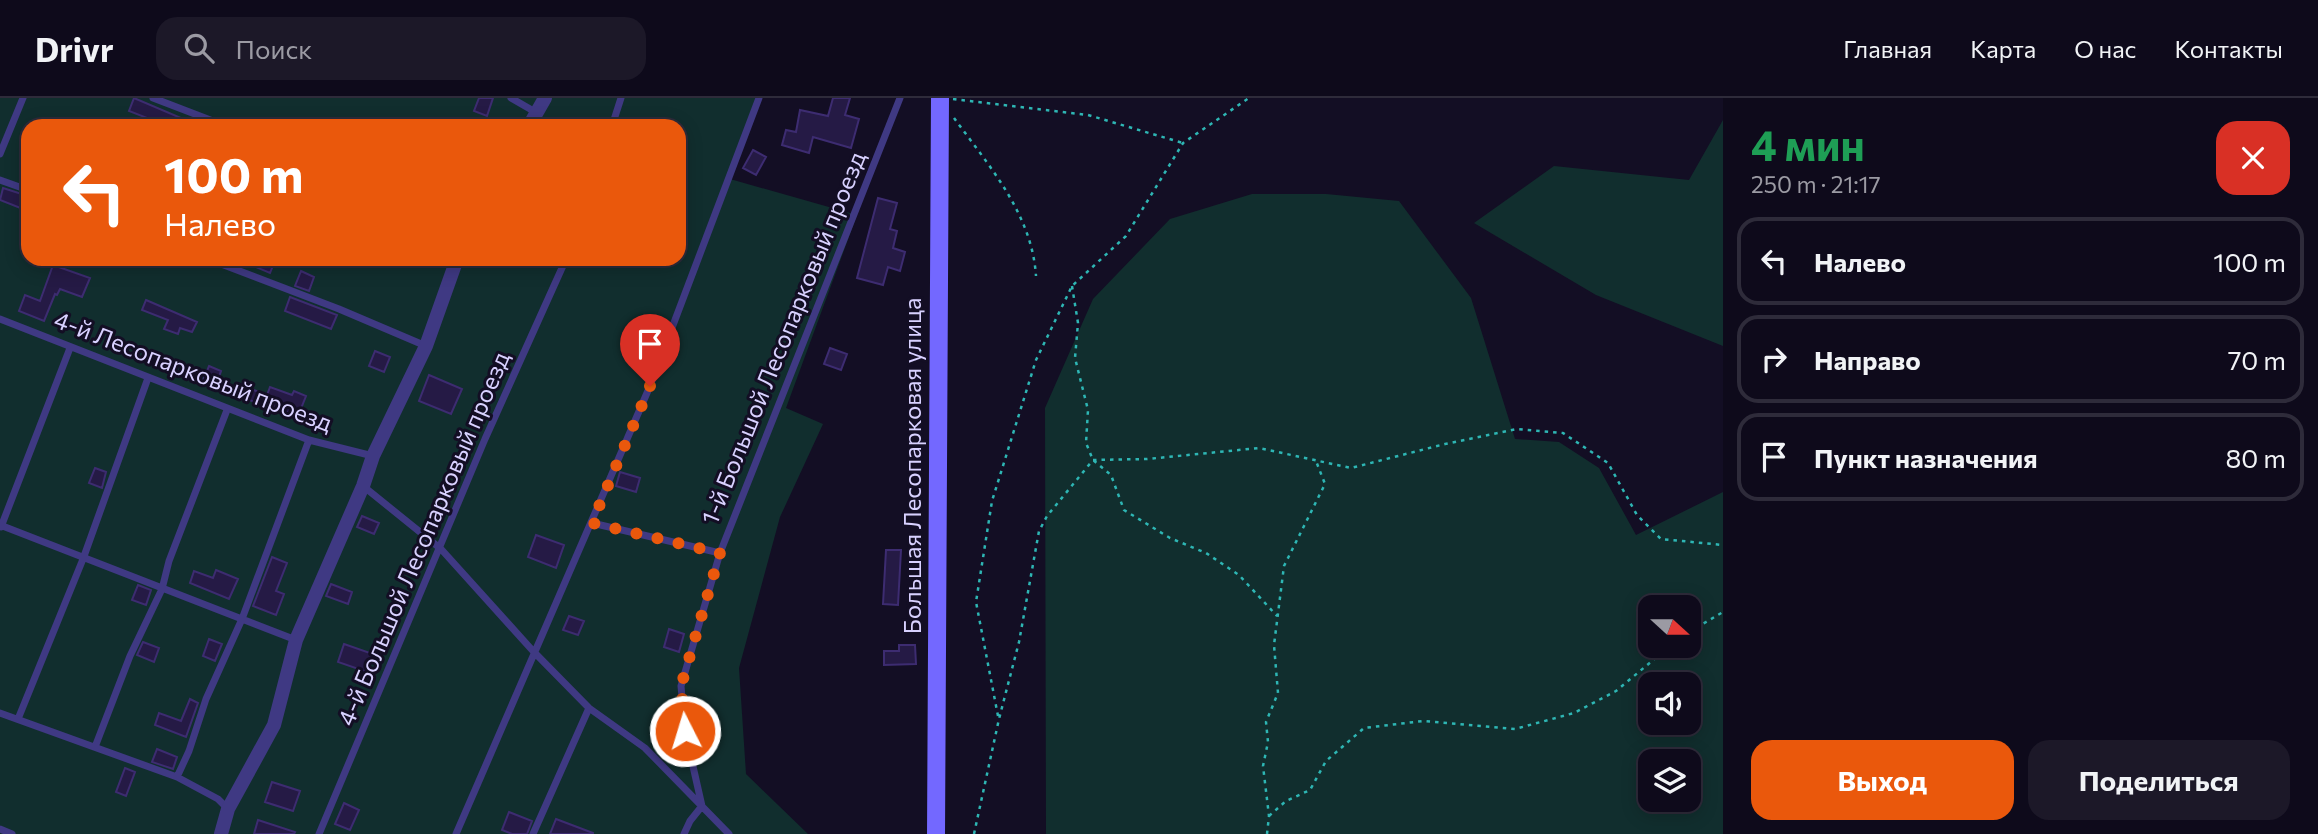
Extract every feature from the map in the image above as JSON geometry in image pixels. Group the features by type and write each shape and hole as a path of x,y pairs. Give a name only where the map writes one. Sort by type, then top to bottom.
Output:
{"main road":[{"name":"Большая Лесопарковая улица","path":"936,834 940,98"}],"street":[{"path":"533,119 545,98"},
{"path":"222,834 228,809 274,725 296,640 363,486 373,456 426,346 455,266"}],"lane":[{"path":"0,154 23,98"},
{"path":"153,98 208,119"},
{"path":"510,98 537,113"},
{"path":"614,119 621,98"},
{"path":"456,834 650,386 759,98"},
{"name":"1-й Большой Лесопарковый проезд","path":"702,806 685,731 681,686 720,553 900,98"},
{"path":"0,180 21,188"},
{"path":"226,266 426,346"},
{"name":"4-й Большой Лесопарковый проезд","path":"319,834 485,439 563,266"},
{"name":"4-й Лесопарковый проезд","path":"0,319 309,440 373,456"},
{"path":"70,348 1,527 296,640"},
{"path":"18,719 83,559 148,378"},
{"path":"95,747 130,656 162,589 169,561 228,410"},
{"path":"177,777 189,751 206,699 242,619 309,440"},
{"path":"363,486 441,549 533,651 589,708 645,748 729,834"},
{"path":"592,523 720,553"},
{"path":"534,834 589,708"},
{"path":"0,713 177,777 218,799 228,809"},
{"path":"684,834 702,806"},
{"path":"0,829 12,834"}],"path":[{"path":"940,98 1088,115 1183,143"},
{"path":"940,98 1012,197 1035,255 1036,276"},
{"path":"999,719 976,602 992,501 1036,360 1072,286 1126,236 1183,143 1249,98"},
{"path":"1072,286 1078,323 1075,358 1088,410 1086,443 1093,460 1111,475 1124,510 1170,538 1206,553 1239,575 1277,616"},
{"path":"974,834 1019,642 1039,531 1047,516 1093,460 1147,459 1259,448 1351,468 1517,429 1563,433 1608,463 1637,515 1661,539 1723,545"},
{"path":"1267,834 1269,816 1263,766 1268,742 1266,722 1278,692 1274,645 1277,616 1284,566 1325,484 1315,460"},
{"path":"1701,625 1723,612"},
{"path":"1269,816 1286,801 1310,790 1326,761 1364,728 1423,720 1515,729 1574,713 1616,691 1656,658"}],"green space":[{"path":"0,98 760,98 730,179 857,215 786,408 823,424 780,517 739,668 746,774 808,834 0,834"},
{"path":"1723,120 1723,346 1596,295 1474,223 1554,166 1689,180"},
{"path":"1252,194 1326,194 1399,201 1471,298 1515,439 1559,442 1599,468 1636,535 1723,492 1723,834 1046,834 1045,408 1093,299 1170,219"}],"building":[{"path":"134,98 181,118 150,119 129,111"},
{"path":"479,98 493,98 487,116 474,111"},
{"path":"833,98 850,98 845,115 859,119 851,148 813,137 809,153 782,145 786,130 796,132 800,110 828,116"},
{"path":"753,150 766,157 756,175 743,168"},
{"path":"3,188 21,194 21,208 0,200"},
{"path":"878,198 897,203 890,229 897,231 893,248 905,252 900,271 888,267 883,285 857,278"},
{"path":"53,266 90,278 82,297 60,289 57,295 55,294 44,321 19,311 25,295 40,301"},
{"path":"254,266 273,266 270,273"},
{"path":"301,271 314,277 309,291 295,286"},
{"path":"290,297 337,315 331,329 285,311"},
{"path":"146,300 197,322 192,332 180,328 178,334 164,329 168,320 142,310"},
{"path":"830,348 847,354 841,370 824,364"},
{"path":"375,351 390,357 384,372 369,366"},
{"path":"209,366 221,371 215,388 202,383"},
{"path":"429,375 462,389 451,414 419,401"},
{"path":"238,384 267,395 270,387 292,395 294,391 306,396 298,416 234,395"},
{"path":"95,468 106,472 102,488 89,483"},
{"path":"620,472 640,478 636,492 616,486"},
{"path":"362,516 379,523 374,534 357,527"},
{"path":"536,535 564,545 556,568 528,557"},
{"path":"886,550 901,550 898,605 883,604"},
{"path":"272,557 287,563 276,591 284,594 276,615 253,606"},
{"path":"216,570 238,579 229,599 190,583 194,571 213,578"},
{"path":"331,584 352,592 348,604 326,596"},
{"path":"138,585 151,590 146,605 132,600"},
{"path":"569,616 584,621 578,635 563,630"},
{"path":"669,629 684,634 679,652 664,647"},
{"path":"209,639 222,644 215,661 203,656"},
{"path":"143,642 159,648 154,662 137,655"},
{"path":"344,644 373,654 367,672 338,662"},
{"path":"899,645 915,645 916,664 884,665 884,651 899,651"},
{"path":"190,699 198,703 186,737 155,725 159,713 181,721"},
{"path":"157,749 177,757 173,769 152,762"},
{"path":"125,768 135,772 126,796 116,792"},
{"path":"272,782 300,791 293,811 265,802"},
{"path":"344,803 359,810 350,830 335,824"},
{"path":"509,812 532,821 527,834 512,834 502,830"},
{"path":"556,819 593,833 593,834 550,834"},
{"path":"258,820 295,832 254,834"}],"route":[{"path":"650,386 592,523 720,553 681,686 685,731"}]}
